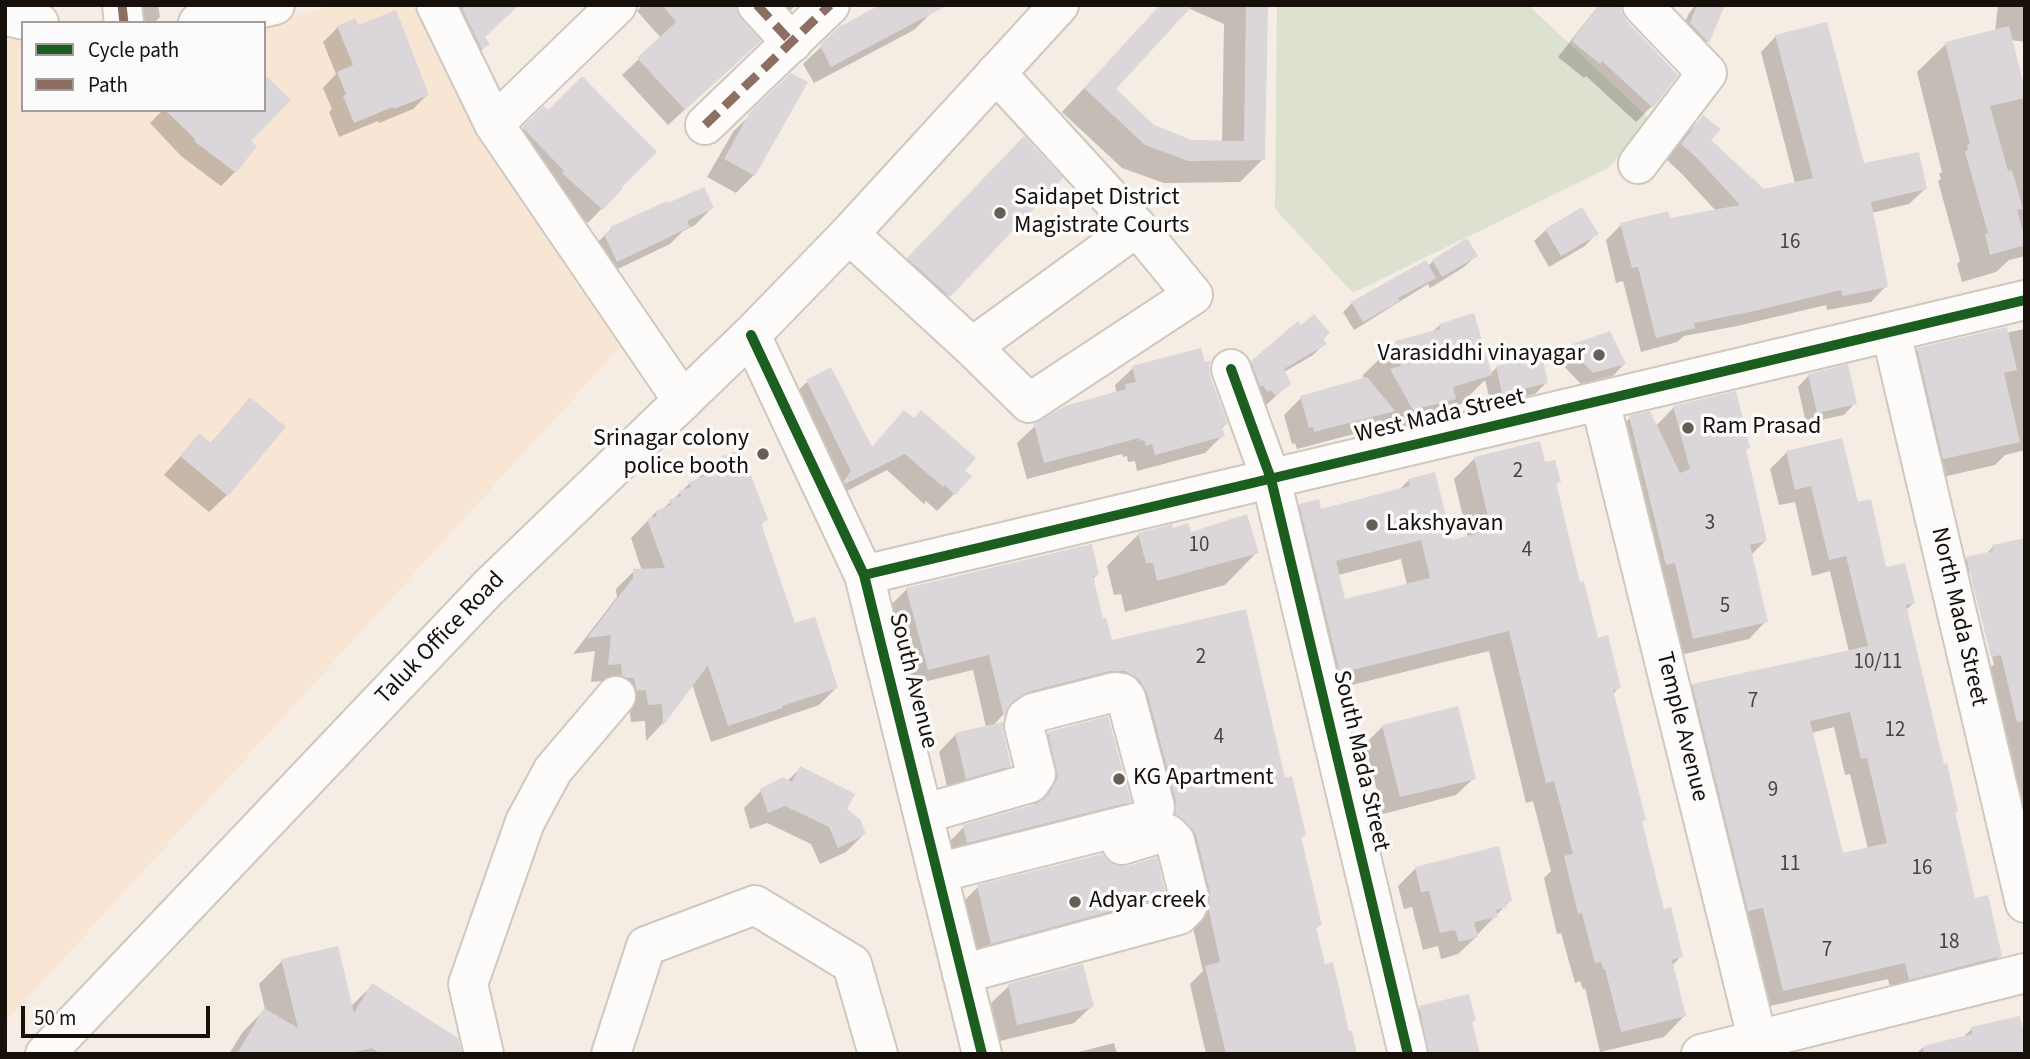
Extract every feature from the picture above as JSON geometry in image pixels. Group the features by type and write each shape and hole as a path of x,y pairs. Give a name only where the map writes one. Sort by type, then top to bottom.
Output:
{"street":[{"path":"207,21 275,5"},
{"path":"436,5 494,124 683,401"},
{"path":"494,124 617,5"},
{"path":"757,5 792,43"},
{"path":"705,125 830,5"},
{"name":"Taluk Office Road","path":"45,1054 489,587 751,335 849,234 1059,5"},
{"path":"1638,164 1707,73 1642,5"},
{"path":"5,16 29,21"},
{"path":"849,234 1030,404 1193,295 1137,227 996,73"},
{"path":"972,347 1137,227"},
{"name":"West Mada Street","path":"864,575 2025,300"},
{"name":"North Mada Street","path":"1891,332 2025,903"},
{"name":"South Avenue","path":"751,335 864,575 937,810 962,974 982,1054"},
{"name":"South Mada Street","path":"1231,369 1271,479 1408,1054"},
{"name":"Temple Avenue","path":"1600,401 1760,1047"},
{"path":"937,810 1034,780 1036,774 1024,726 1026,718 1033,713 1115,692 1122,693 1126,698 1155,807 1153,814 1147,820 948,879"},
{"path":"484,1054 468,984 526,822 553,770 616,696"},
{"path":"948,879 1168,834 1175,841 1189,897 1187,907 1179,915 962,974"},
{"path":"611,1054 646,946 755,905 852,964 878,1054"},
{"path":"1701,1054 1760,1047 2025,973"}],"shaded area":[{"path":"334,5 430,5 623,344 5,1023 5,33 21,37 21,112 266,112 266,24"}],"green space":[{"path":"1277,5 1528,5 1651,120 1608,168 1353,293 1275,209"}],"building":[{"path":"468,5 519,5 485,37 490,44 482,49 462,9"},
{"path":"662,5 736,5 741,19 761,41 685,110 637,58 676,22"},
{"path":"880,5 948,5 831,67 820,45 839,27"},
{"path":"1160,5 1193,5 1116,89 1154,125 1192,140 1244,141 1246,5 1268,5 1265,160 1188,161 1145,145 1084,88"},
{"path":"1599,5 1621,5 1626,20 1678,75 1653,108 1602,61 1600,64 1572,41"},
{"path":"1697,5 1725,5 1709,43 1690,23"},
{"path":"396,10 429,95 354,123 337,72 353,65 337,26 355,18 358,25"},
{"path":"1827,22 1864,163 1919,152 1927,189 1871,202 1888,287 1843,296 1841,290 1694,323 1695,328 1656,338 1638,267 1632,268 1620,223 1668,211 1670,218 1740,205 1681,144 1703,115 1721,129 1711,140 1764,189 1813,178 1775,35"},
{"path":"2009,26 2025,98 1990,106 2008,171 2012,170 2023,209 2017,210 2025,245 1990,255 1985,234 1988,233 1965,152 1970,144 1945,42"},
{"path":"791,73 808,82 755,176 724,159 750,112"},
{"path":"266,76 291,100 251,141 257,146 236,173 194,141 167,112 266,112"},
{"path":"582,76 657,152 603,210 562,173 564,171 522,127 544,106 548,110"},
{"path":"1024,136 1063,178 950,297 907,258"},
{"path":"704,187 714,208 687,221 690,227 617,262 604,234 612,230 610,227"},
{"path":"1582,207 1599,234 1561,256 1545,229"},
{"path":"1467,238 1478,256 1442,277 1432,260"},
{"path":"1426,260 1436,278 1398,298 1400,301 1363,322 1351,302"},
{"path":"1474,313 1492,375 1453,387 1456,399 1413,410 1390,369 1401,366 1395,341 1440,329 1439,324"},
{"path":"1314,314 1330,333 1323,339 1327,344 1284,369 1291,384 1276,396 1270,390 1268,392 1260,386 1251,361 1298,321 1301,325"},
{"path":"2007,327 2017,370 2004,373 2020,442 1943,459 1917,348"},
{"name":"Varasiddhi vinayagar","path":"1610,331 1626,364 1593,373 1567,346"},
{"path":"1201,348 1205,362 1211,361 1210,376 1228,424 1222,426 1225,436 1155,455 1152,444 1146,446 1144,440 1140,441 1139,438 1044,463 1034,424 1065,406 1126,389 1125,384 1136,382 1132,366"},
{"path":"1542,355 1548,383 1502,394 1496,366"},
{"path":"1848,364 1857,404 1817,413 1808,374"},
{"path":"831,367 872,447 904,410 914,418 921,410 976,458 965,471 972,476 955,495 905,454 845,484 844,481 851,471 806,380"},
{"path":"1367,377 1395,411 1314,432 1313,427 1309,428 1300,396"},
{"path":"1736,391 1750,448 1746,449 1767,541 1750,545 1768,622 1693,639 1675,563 1666,565 1629,416 1650,411 1680,473 1690,469 1673,406"},
{"path":"250,397 286,427 228,496 180,456 199,433 211,443"},
{"path":"1842,438 1858,502 1871,499 1886,567 1905,563 1915,603 1906,605 1944,764 1947,763 1958,812 1955,812 1975,898 1988,895 2002,956 1909,980 1905,963 1783,991 1763,908 1748,911 1692,684 1868,646 1846,556 1829,560 1811,486 1795,490 1786,451","holes":["1850,712 1861,759 1867,758 1887,843 1843,853 1810,721"]},
{"path":"1540,441 1545,462 1555,460 1561,482 1556,483 1580,582 1584,581 1598,638 1608,635 1621,688 1613,690 1646,820 1642,821 1664,909 1671,907 1683,957 1672,960 1686,1016 1621,1032 1605,969 1601,962 1595,963 1582,913 1578,914 1564,856 1573,854 1554,781 1546,783 1509,631 1340,673 1299,504 1319,499 1321,509 1410,486 1408,479 1435,472 1452,540 1491,530 1474,457","holes":["1421,540 1430,578 1345,599 1336,561"]},
{"path":"741,449 768,520 761,523 795,623 815,617 838,688 728,726 708,665 663,726 662,704 648,705 646,690 637,691 634,678 622,676 621,664 608,665 611,635 587,638 633,578 633,569 665,568 647,519 657,516 655,511 671,505 669,500 681,496 679,491 691,487 689,482 704,476 702,472 712,468 711,464 722,460 720,457"},
{"path":"1247,514 1259,553 1157,581 1153,563 1146,563 1138,533 1172,524 1173,528 1188,523 1191,532"},
{"path":"2025,538 2025,721 2017,722 2001,655 1991,657 1966,557 1993,551 1992,545"},
{"path":"1092,544 1099,575 1093,576 1103,618 1106,617 1112,640 1246,609 1285,778 1292,776 1306,835 1301,837 1322,925 1316,927 1325,964 1333,962 1357,1054 1226,1054 1205,966 1220,962 1209,911 1210,892 1196,835 1183,819 1175,815 1176,801 1147,692 1139,679 1125,671 1110,671 1028,692 1013,701 1004,717 989,655 928,670 906,588"},
{"path":"1458,706 1476,779 1400,797 1382,725"},
{"path":"1108,716 1131,802 967,843 963,825 1036,804 1048,795 1058,777 1048,732"},
{"path":"1003,722 1011,766 966,779 955,733"},
{"path":"800,766 855,794 847,809 860,819 866,834 838,848 829,827 785,806 768,813 760,789 783,777 792,782"},
{"path":"1499,846 1512,901 1506,903 1507,907 1496,910 1498,917 1474,922 1478,937 1459,942 1455,930 1440,933 1429,891 1421,892 1415,867"},
{"name":"Adyar creek","path":"1102,854 1118,866 1128,866 1157,857 1166,896 991,944 977,885"},
{"path":"338,946 354,1013 372,983 458,1038 462,1054 381,1054 372,1048 347,1054 237,1054 264,1008 298,1028 281,959"},
{"path":"1083,964 1094,1007 1017,1025 1008,984"},
{"path":"1469,994 1480,1054 1429,1054 1419,1006"},
{"path":"2020,1016 2025,1037 2025,1054 1924,1054 1923,1046 1972,1034 1971,1027"}],"marked path":[{"path":"122,5 124,21"},
{"path":"757,5 792,43"},
{"path":"705,125 830,5"}],"cycle path":[{"path":"864,575 2025,300"},
{"path":"751,335 864,575 982,1054"},
{"path":"1231,369 1271,479 1408,1054"}],"place":[{"name":"Saidapet District Magistrate Courts","path":"1000,213"},
{"name":"Varasiddhi vinayagar","path":"1599,355"},
{"name":"Ram Prasad","path":"1688,428"},
{"name":"Srinagar colony police booth","path":"763,454"},
{"name":"Lakshyavan","path":"1372,525"},
{"name":"KG Apartment","path":"1119,779"},
{"name":"Adyar creek","path":"1075,902"}]}
